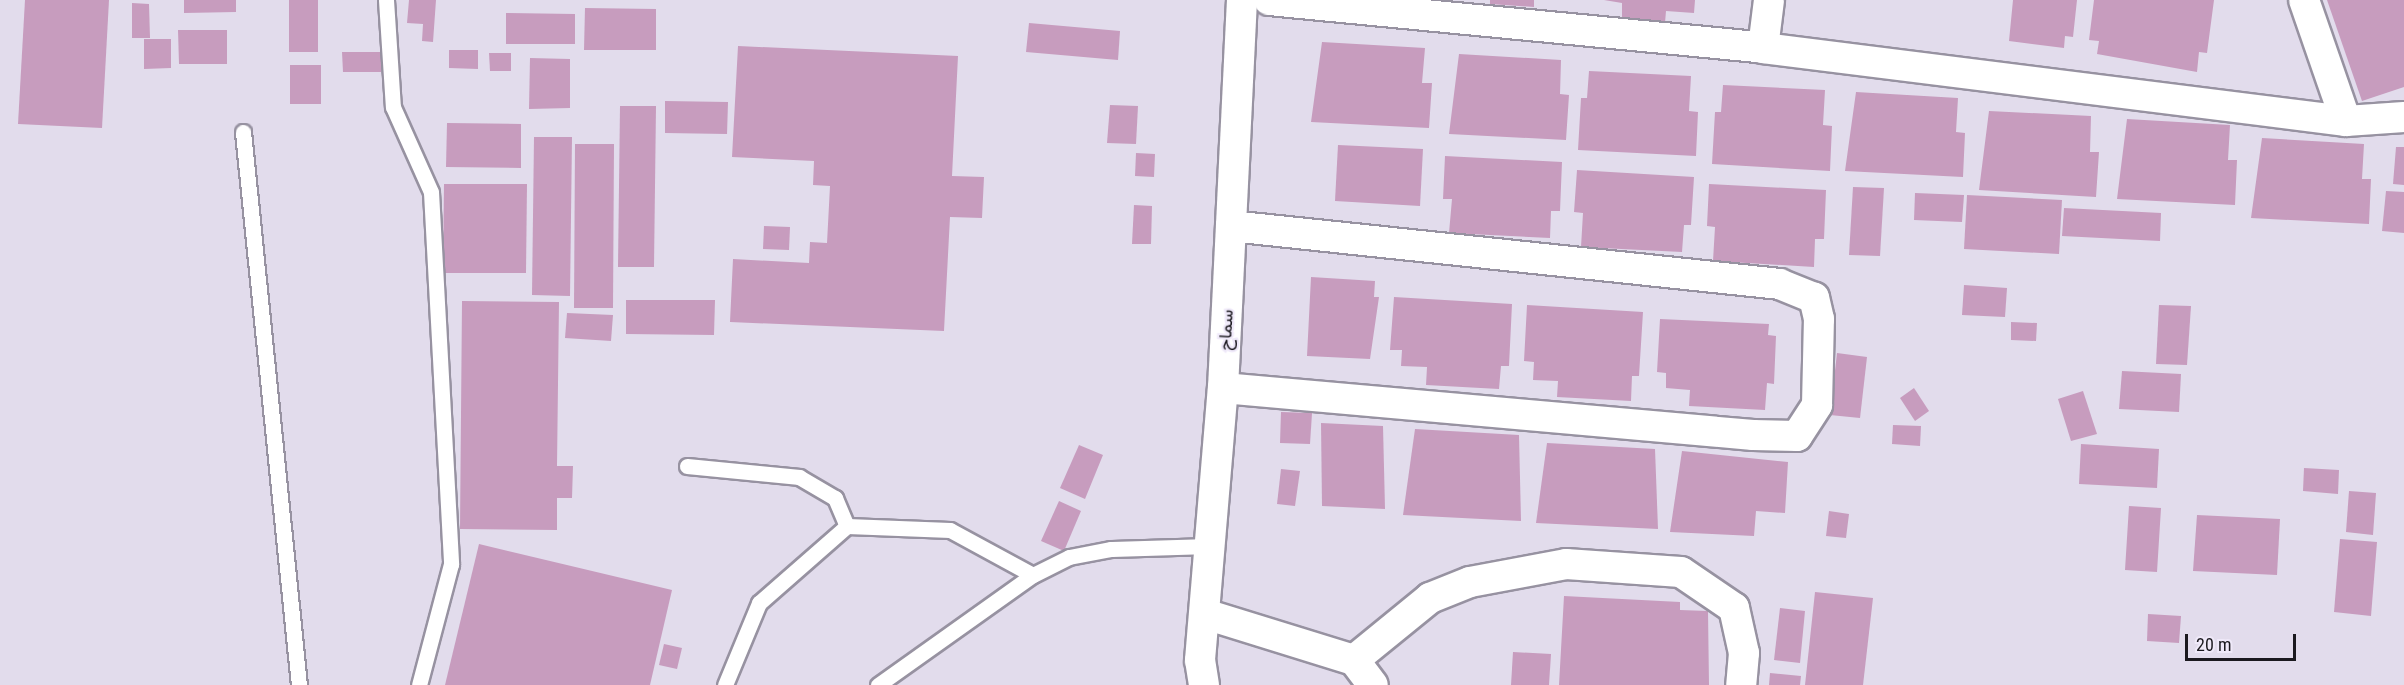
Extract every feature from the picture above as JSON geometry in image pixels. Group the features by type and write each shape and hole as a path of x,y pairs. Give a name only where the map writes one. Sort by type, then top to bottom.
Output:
{"street":[{"name":"سماح","path":"1198,677 1223,388 1242,0"},
{"path":"1269,0 1763,48 2346,121 2404,117"},
{"path":"1763,48 1769,0"},
{"path":"2304,0 2346,121"},
{"path":"1223,388 1753,435 1797,436 1817,405 1819,319 1814,298 1780,284 1231,226"},
{"path":"1354,660 1430,598 1470,582 1566,564 1681,572 1734,608 1744,653 1741,685"},
{"path":"1205,614 1354,660 1373,685"}],"lane":[{"path":"386,0 393,106 431,192 451,564 419,685"},
{"path":"243,132 299,685"},
{"path":"687,466 799,477 835,498 847,526"},
{"path":"725,685 759,603 847,526 950,530 1033,575"},
{"path":"878,685 1033,575 1088,552 1210,546"}],"building":[{"path":"25,0 109,0 102,128 18,124"},
{"path":"184,0 236,0 236,12 184,13"},
{"path":"289,0 318,0 318,52 289,52"},
{"path":"409,0 436,0 433,42 422,41 423,24 407,23"},
{"path":"1490,0 1534,0 1534,7 1490,4"},
{"path":"1604,0 1695,0 1694,13 1666,11 1665,23 1622,20 1622,3"},
{"path":"2013,0 2077,0 2073,37 2065,36 2064,48 2009,41"},
{"path":"2094,0 2214,0 2207,53 2199,52 2197,72 2097,54 2099,41 2089,40"},
{"path":"2327,0 2404,0 2404,87 2362,101"},
{"path":"132,3 149,4 150,38 132,38"},
{"path":"585,8 656,9 656,50 584,50"},
{"path":"506,13 575,14 575,44 506,44"},
{"path":"1029,23 1120,31 1118,60 1026,52"},
{"path":"178,30 227,30 227,64 179,64"},
{"path":"144,39 171,39 171,68 144,69"},
{"path":"1322,42 1425,48 1422,83 1432,83 1429,128 1311,122"},
{"path":"738,46 958,56 952,176 984,177 982,218 950,217 944,331 730,322 733,259 809,263 810,242 827,243 830,186 813,185 814,161 732,157"},
{"path":"449,50 478,50 478,69 449,68"},
{"path":"342,52 381,52 381,72 343,72"},
{"path":"489,53 511,53 511,71 490,71"},
{"path":"1459,54 1561,60 1560,94 1569,95 1566,140 1449,134"},
{"path":"530,58 570,59 570,108 529,109"},
{"path":"290,65 321,65 321,104 290,104"},
{"path":"1589,71 1691,76 1689,111 1698,112 1696,156 1578,150 1581,98 1587,98"},
{"path":"1723,85 1825,90 1823,125 1832,126 1830,171 1712,164 1715,112 1721,112"},
{"path":"1856,92 1958,98 1956,132 1965,133 1963,177 1845,171"},
{"path":"665,101 728,102 727,134 665,133"},
{"path":"1110,105 1138,106 1136,144 1107,143"},
{"path":"620,106 656,106 654,267 618,267"},
{"path":"1989,111 2091,116 2090,152 2099,152 2096,197 1979,190"},
{"path":"2127,119 2230,125 2228,160 2237,160 2235,205 2117,199"},
{"path":"447,123 521,124 521,168 446,167"},
{"path":"534,137 572,137 570,296 532,295"},
{"path":"2262,138 2364,144 2362,179 2371,179 2369,224 2251,218"},
{"path":"575,144 614,144 613,308 574,308"},
{"path":"1338,145 1423,149 1420,206 1335,201"},
{"path":"2396,147 2404,147 2404,185 2393,184"},
{"path":"1136,153 1155,154 1154,177 1135,176"},
{"path":"1445,156 1562,162 1560,211 1551,211 1550,238 1449,233 1452,199 1443,199"},
{"path":"1577,170 1694,177 1691,225 1684,225 1682,252 1581,247 1583,213 1574,212"},
{"path":"444,184 527,184 526,273 443,273"},
{"path":"1709,184 1826,190 1824,239 1815,239 1814,267 1713,261 1715,227 1707,226"},
{"path":"1853,187 1884,188 1880,256 1849,255"},
{"path":"2386,191 2404,192 2404,233 2382,231"},
{"path":"1915,193 1964,195 1962,222 1914,220"},
{"path":"1967,195 2062,200 2059,254 1964,249"},
{"path":"1134,205 1152,206 1151,244 1132,244"},
{"path":"2064,208 2161,213 2160,241 2062,236"},
{"path":"764,226 790,227 789,250 763,249"},
{"path":"1311,277 1375,281 1374,297 1379,297 1370,359 1307,356"},
{"path":"1964,285 2007,288 2005,317 1962,315"},
{"path":"1394,297 1512,304 1509,366 1501,366 1499,389 1426,385 1427,367 1401,366 1402,350 1390,350"},
{"path":"626,300 715,300 714,335 626,334"},
{"path":"462,301 559,302 557,466 573,466 572,498 557,498 557,530 460,529"},
{"path":"1527,305 1643,312 1639,376 1632,376 1631,401 1557,397 1558,381 1533,380 1534,362 1524,361"},
{"path":"2159,305 2191,306 2187,365 2156,364"},
{"path":"567,313 613,315 611,341 565,338"},
{"path":"1660,319 1769,324 1768,335 1776,336 1774,384 1767,383 1765,410 1689,406 1690,390 1666,388 1666,373 1657,372"},
{"path":"2011,322 2037,323 2036,341 2011,340"},
{"path":"1837,353 1867,357 1860,418 1830,415"},
{"path":"2122,371 2181,374 2179,412 2119,409"},
{"path":"1914,388 1929,411 1915,421 1900,398"},
{"path":"2083,391 2097,434 2071,441 2058,399"},
{"path":"1281,412 1312,413 1310,444 1280,443"},
{"path":"1321,423 1383,426 1385,509 1322,506"},
{"path":"1893,425 1921,426 1920,446 1892,444"},
{"path":"1415,429 1519,435 1521,521 1403,515"},
{"path":"1547,443 1655,449 1658,529 1536,523"},
{"path":"2081,444 2159,449 2157,488 2079,484"},
{"path":"1079,445 1103,455 1085,499 1060,488"},
{"path":"1682,451 1788,462 1785,513 1756,511 1754,536 1670,532"},
{"path":"2304,468 2339,470 2338,494 2303,491"},
{"path":"1281,469 1300,471 1295,506 1277,504"},
{"path":"2349,491 2376,493 2373,535 2346,532"},
{"path":"1059,501 1081,511 1064,551 1041,541"},
{"path":"2129,506 2161,508 2157,572 2125,570"},
{"path":"1829,511 1849,514 1846,538 1826,536"},
{"path":"2197,515 2280,519 2277,575 2193,571"},
{"path":"2340,539 2377,542 2371,616 2334,612"},
{"path":"479,544 672,590 650,685 445,685"},
{"path":"1815,592 1873,598 1863,685 1805,685"},
{"path":"1564,596 1680,602 1680,610 1708,611 1709,685 1559,685"},
{"path":"1780,608 1805,611 1800,663 1774,660"},
{"path":"2148,614 2181,616 2179,643 2147,641"},
{"path":"664,644 682,648 677,669 659,665"},
{"path":"1513,652 1551,654 1549,685 1511,685"},
{"path":"1770,673 1801,676 1800,685 1769,685"}]}
